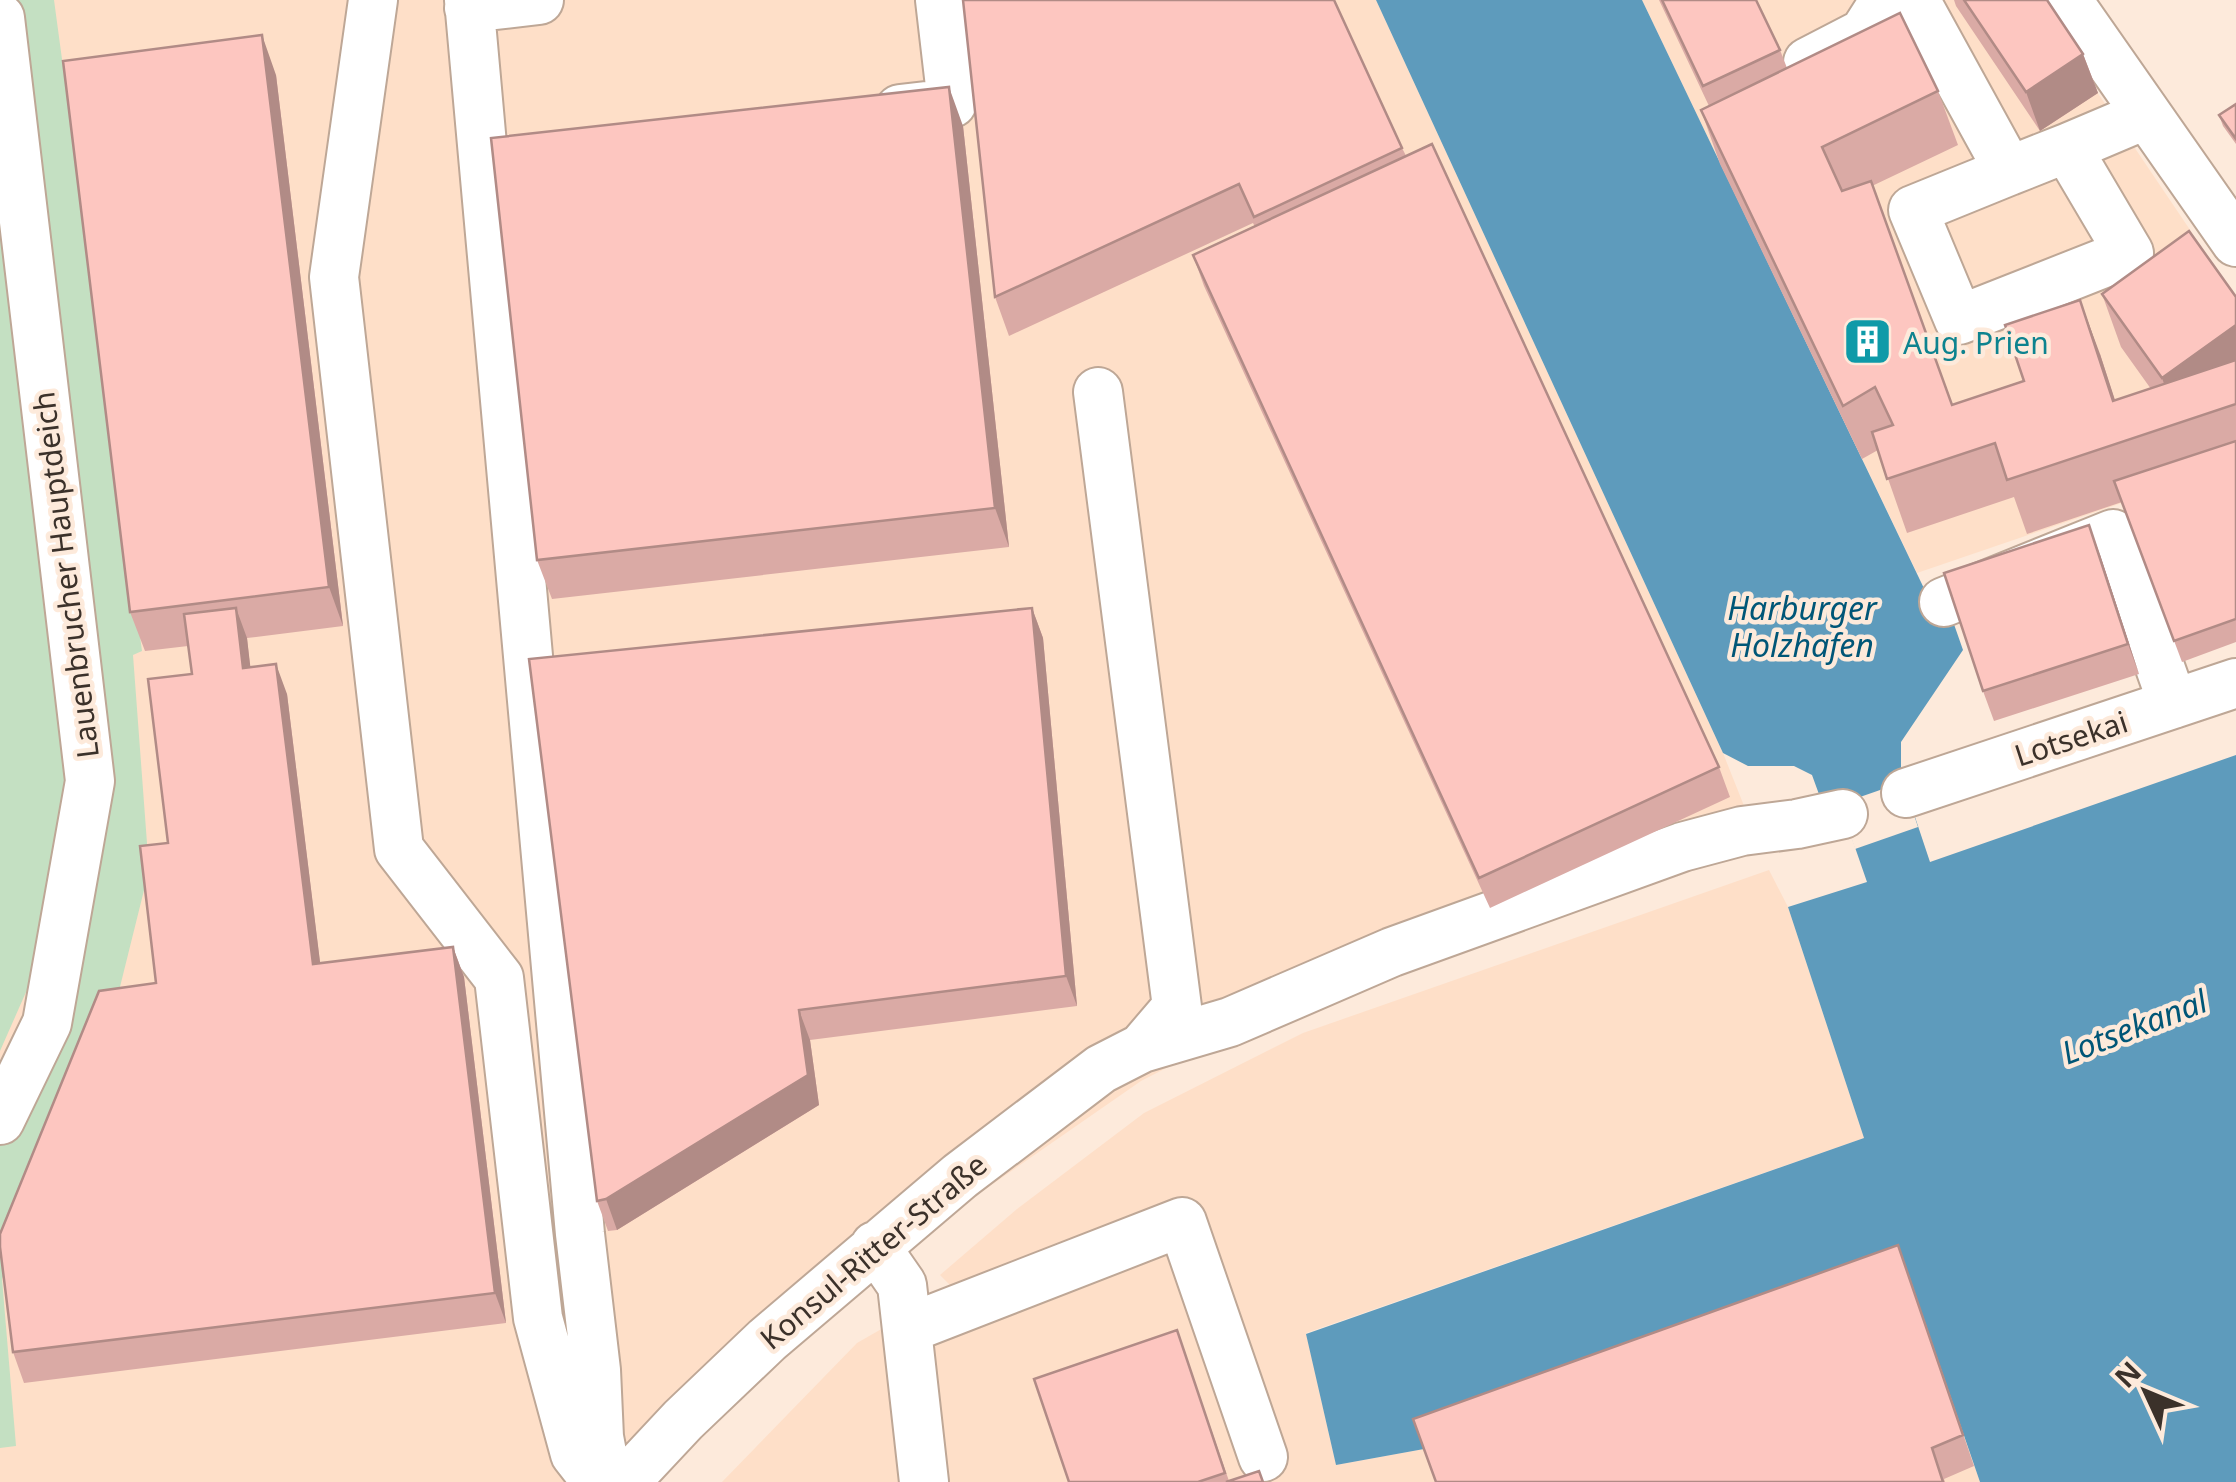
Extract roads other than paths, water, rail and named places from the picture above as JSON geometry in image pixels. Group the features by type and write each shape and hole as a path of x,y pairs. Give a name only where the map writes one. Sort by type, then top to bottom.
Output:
{"street":[{"path":"373,0 334,277 400,849 499,978 538,1318 575,1454 597,1482"},
{"path":"539,0 469,4 503,156 580,1234 596,1370 599,1437 607,1482"},
{"path":"854,115 952,103 940,0"},
{"path":"1801,66 1864,33 1885,0"},
{"path":"1915,0 2009,171"},
{"path":"2067,0 2236,242"},
{"name":"Lauenbrucher Hauptdeich","path":"0,18 90,781 47,1023 0,1120"},
{"path":"2067,148 2128,253 1959,320 1913,210 2145,115"},
{"path":"1098,392 1177,1007 1142,1048"},
{"path":"1944,602 2114,534 2174,704"},
{"name":"Lotsekai","path":"1906,792 2236,683"},
{"path":"1142,1048 1230,1022 1392,952 1682,847 1742,830 1843,814"},
{"name":"Konsul-Ritter-Straße","path":"626,1482 683,1420 767,1340 875,1246 1045,1109 1101,1069 1142,1048"},
{"path":"908,1330 1182,1222 1263,1457"},
{"path":"875,1246 902,1284 924,1482"}],"water":[{"path":"1376,0 1642,0 1931,603 1949,610 1963,650 1901,742 1901,775 1930,862 2236,755 2236,1482 1980,1482 1909,1276 1424,1449 1336,1465 1306,1334 1864,1138 1788,907 1867,882 1840,804 1824,808 1812,775 1794,766 1748,766 1723,753"}],"place":[{"name":"Aug. Prien","path":"1868,342"}],"water label":[{"name":"Harburger Holzhafen","path":"1802,626"},
{"name":"Lotsekanal","path":"2134,1026"}]}
